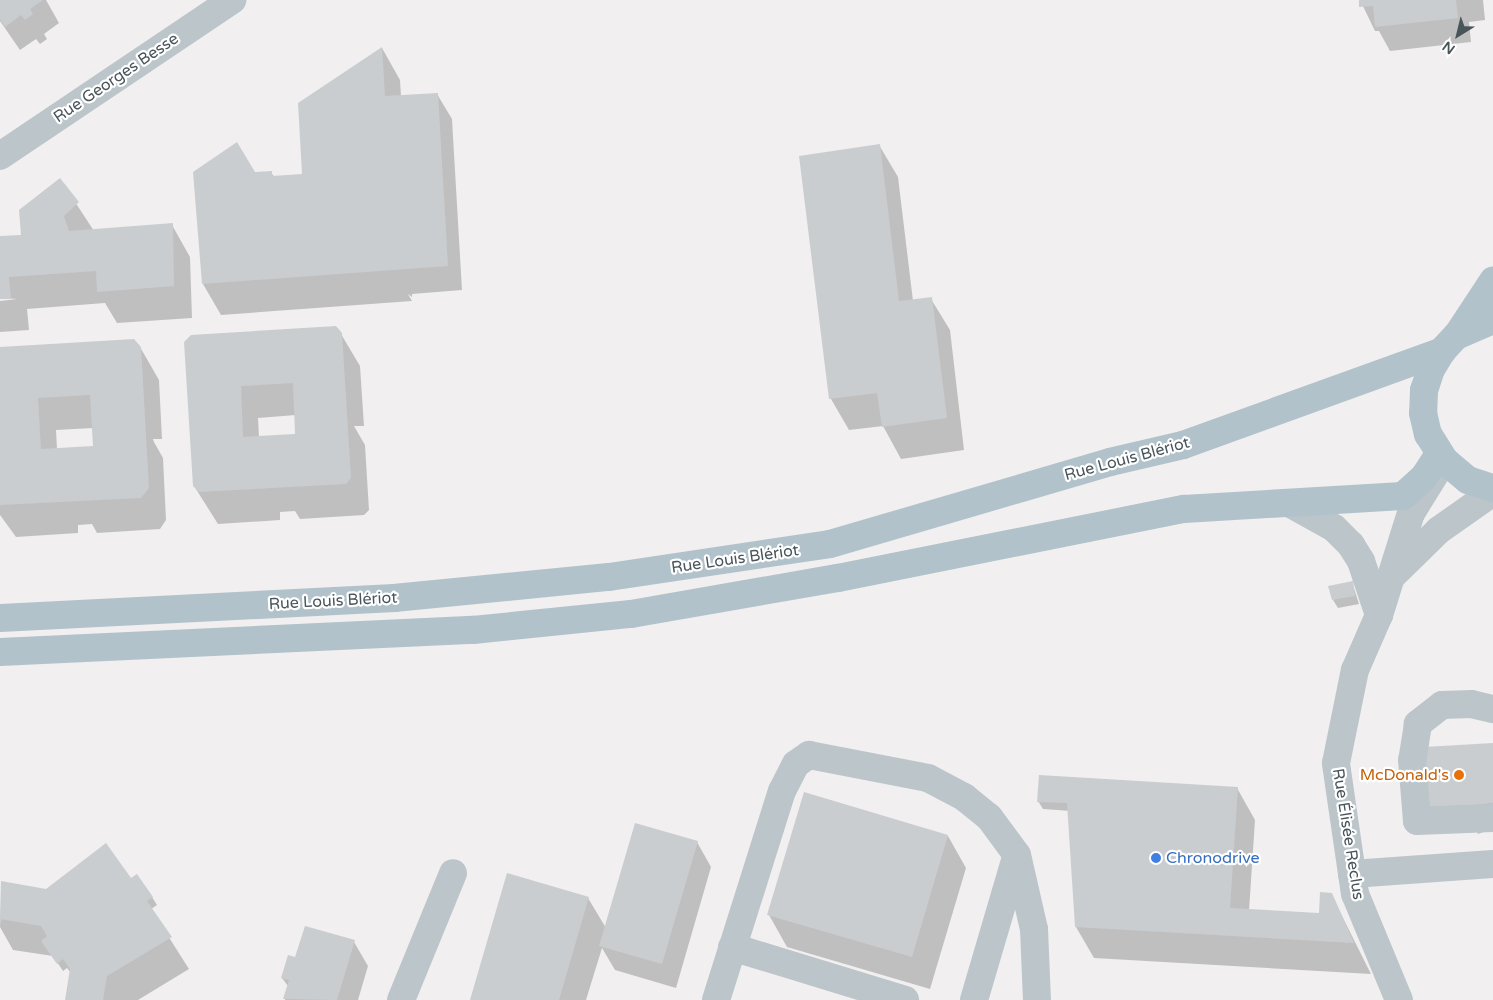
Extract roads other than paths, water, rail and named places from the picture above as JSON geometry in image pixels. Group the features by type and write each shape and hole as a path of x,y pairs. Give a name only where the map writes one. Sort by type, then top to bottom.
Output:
{"main road":[{"path":"1493,281 1431,369 1424,390 1423,413 1428,434 1441,457 1468,480 1493,488"},
{"name":"Rue Louis Blériot","path":"0,618 394,598 610,577 830,544 1110,462 1183,445 1449,344 1493,320"},
{"path":"0,652 473,630 631,614 838,578 1184,508 1403,496 1441,457"}],"street":[{"name":"Rue Georges Besse","path":"0,156 232,0"},
{"name":"Rue Élisée Reclus","path":"1399,1000 1354,894 1336,762 1355,670 1379,615 1411,513 1441,457"},
{"name":"Rue Élisée Reclus","path":"1390,578 1439,530 1493,492"},
{"path":"1289,503 1334,528 1351,545 1361,562 1379,615"},
{"path":"1493,709 1472,704 1442,705 1418,724 1412,760 1416,822 1493,818"},
{"path":"716,1000 782,791 796,764 809,755 928,778 964,796 989,817 1017,856 1034,929 1037,1000"},
{"path":"974,1000 1017,856"},
{"path":"1352,874 1493,864"},
{"path":"401,1000 452,873"},
{"path":"732,947 905,1000"}],"place":[{"name":"McDonald's","path":"1459,775"},
{"name":"Chronodrive","path":"1156,858"}]}
